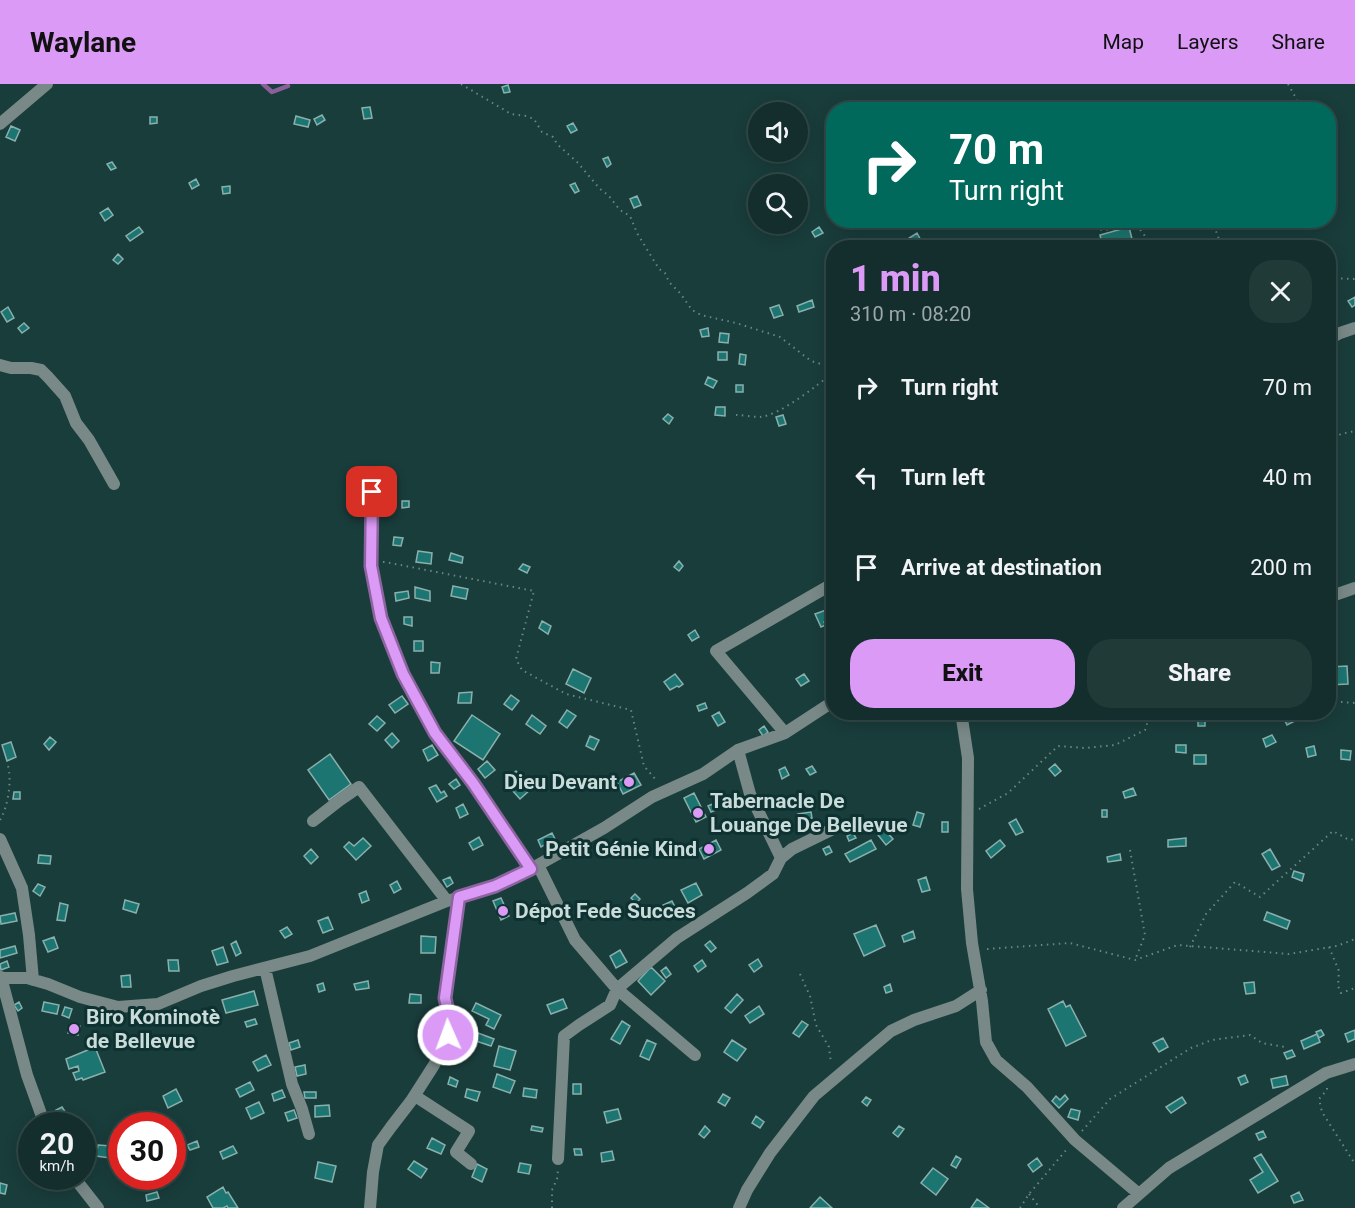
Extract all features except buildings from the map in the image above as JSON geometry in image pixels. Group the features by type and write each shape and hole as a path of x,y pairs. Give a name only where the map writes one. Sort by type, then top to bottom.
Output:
{"street":[{"path":"0,124 47,84"},
{"path":"1336,335 1355,328"},
{"path":"0,366 11,369 41,370 48,377 64,396 76,423 114,484"},
{"path":"371,477 371,566 381,618 408,684 435,733 534,867 575,940 617,989 695,1055"},
{"path":"784,733 716,651 826,588"},
{"path":"1336,595 1355,588"},
{"path":"40,1112 27,1075 0,977 33,980 80,997 118,1007 158,1004 201,986 310,956 453,899 495,886 604,828 652,797 703,774 738,750 784,733 826,706"},
{"path":"962,720 968,758 967,889 986,1042 996,1060 1027,1087 1075,1140 1139,1194"},
{"path":"738,750 750,794 781,858"},
{"path":"312,821 359,788 453,899 445,998 449,1016 448,1035 434,1065 378,1145 370,1208"},
{"path":"558,1160 564,1036 610,1005 617,989 677,938 773,874 781,858 792,849 839,826"},
{"path":"0,839 22,888 33,980"},
{"path":"265,968 292,1084 309,1134"},
{"path":"739,1208 747,1190 770,1153 814,1096 891,1031 956,1006 981,990"},
{"path":"1123,1208 1169,1168 1326,1073 1355,1064"},
{"path":"414,1096 470,1131 456,1152 471,1164"},
{"path":"84,1190 98,1208"}],"path":[{"path":"461,84 511,114 534,119 542,132 553,138 620,210 630,216 637,233 659,269 665,273 669,282 692,310 701,315 780,337 811,361 826,367"},
{"path":"1288,84 1297,102"},
{"path":"1092,228 1102,231 1113,228"},
{"path":"1138,228 1148,240"},
{"path":"1336,278 1355,279"},
{"path":"736,415 761,417 783,408 826,377"},
{"path":"1336,438 1355,431"},
{"path":"371,566 385,562 534,591 516,659 522,670 566,694 631,710 644,766 666,791"},
{"path":"1336,702 1355,703"},
{"path":"967,814 1008,793 1058,746 1085,748 1114,745 1144,730 1148,720"},
{"path":"0,820 5,811 10,775 8,766"},
{"path":"1190,946 1206,914 1235,882 1260,897 1333,831 1349,840 1355,839"},
{"path":"1130,850 1144,935 1135,960"},
{"path":"972,943 988,950 1070,943 1135,960 1178,945 1289,954 1337,946 1355,940"},
{"path":"1329,947 1340,970 1338,986 1341,993 1355,988"},
{"path":"800,974 810,996 816,1025 829,1047 831,1070 824,1088"},
{"path":"1020,1208 1029,1194 1110,1099 1191,1048 1212,1040 1250,1035 1262,1043 1285,1047"},
{"path":"1326,1073 1327,1090 1319,1099 1322,1112 1355,1164"},
{"path":"552,1208 552,1190 557,1179 558,1160"},
{"path":"1029,1194 1040,1208"}],"waterway":[{"path":"263,84 272,92 288,86"}],"place":[{"name":"Dieu Devant","path":"629,782"},
{"name":"Tabernacle De Louange De Bellevue","path":"698,813"},
{"name":"Petit Génie Kind","path":"709,849"},
{"name":"Dépot Fede Succes","path":"503,911"},
{"name":"Biro Kominotè de Bellevue","path":"74,1029"}],"route":[{"path":"372,492 371,566 381,618 403,674 435,733 473,783 531,869 495,886 459,897 445,998 449,1016 448,1035"}]}
